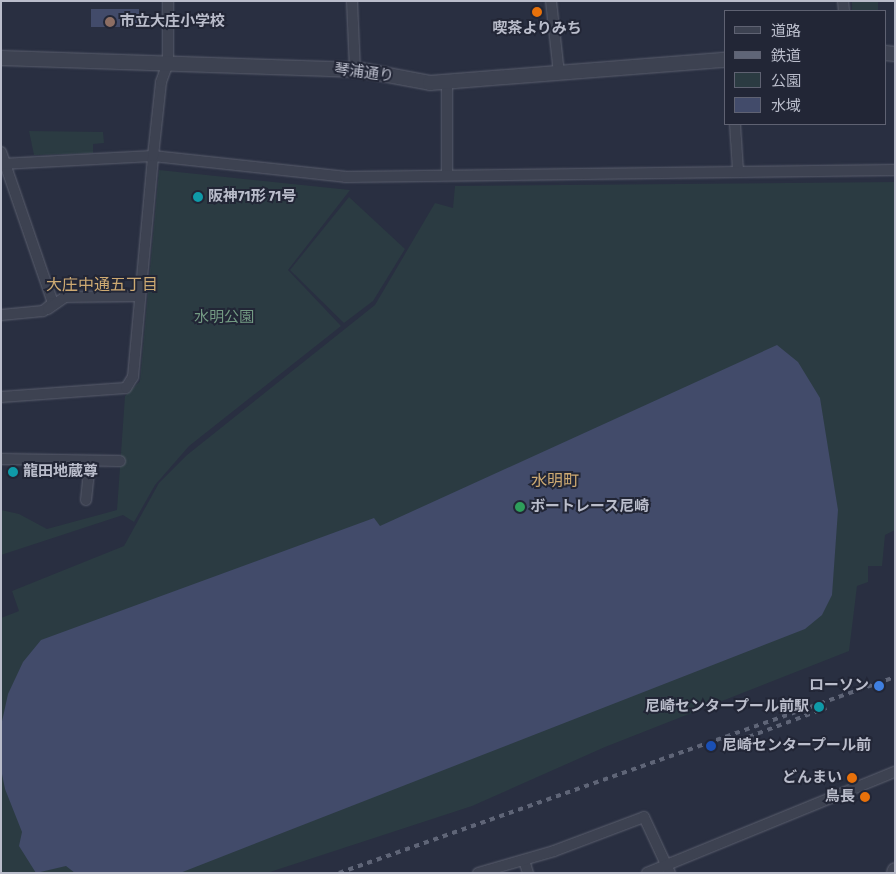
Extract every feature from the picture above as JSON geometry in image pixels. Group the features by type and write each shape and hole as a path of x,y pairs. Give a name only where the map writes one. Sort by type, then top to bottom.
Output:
{"street":[{"path":"1,397 126,388 133,377 153,156 162,82 168,63 168,1"},
{"path":"352,1 355,70"},
{"path":"551,1 559,74"},
{"name":"琴浦通り","path":"1,58 355,70 430,83 724,60"},
{"path":"447,82 448,175"},
{"path":"735,125 738,171"},
{"path":"1,152 53,302 43,311"},
{"path":"4,164 153,156 345,177 895,170"},
{"path":"1,315 43,311 65,296 140,296"},
{"path":"1,459 120,461"},
{"path":"86,500 90,460"},
{"path":"647,873 668,869 895,772"},
{"path":"478,873 524,860 644,817 668,869"},
{"path":"524,860 528,873"}],"green space":[{"path":"852,1 878,1 878,10 852,10"},
{"path":"29,131 103,132 104,143 93,144 93,153 34,155"},
{"name":"水明公園","path":"159,170 350,190 288,270 341,326 189,446 155,485 134,522 123,515 1,555 1,510 19,514 47,529 117,510 125,396 140,381"},
{"name":"ボートレース尼崎","path":"895,182 895,530 885,535 882,566 868,566 868,582 857,586 849,651 605,747 472,806 267,873 1,873 1,618 19,611 12,591 124,546 159,483 187,455 375,305 435,203 453,208 455,186"},
{"path":"349,197 405,249 373,301 344,323 290,270"}],"water":[{"path":"91,9 139,9 139,27 91,27"},
{"path":"777,345 798,362 820,398 838,510 832,595 822,615 805,629 180,873 75,873 66,866 36,873 19,846 22,832 5,789 1,769 1,726 8,694 23,662 41,640 374,518 380,526"}],"railway":[{"path":"339,873 895,677"},
{"path":"730,744 826,708"}],"place":[{"name":"喫茶よりみち","path":"537,12"},
{"name":"市立大庄小学校","path":"110,22"},
{"name":"阪神71形 71号","path":"198,197"},
{"name":"龍田地蔵尊","path":"13,472"},
{"name":"ボートレース尼崎","path":"520,507"},
{"name":"ローソン","path":"879,686"},
{"name":"尼崎センタープール前駅","path":"819,707"},
{"name":"尼崎センタープール前","path":"711,746"},
{"name":"どんまい","path":"852,778"},
{"name":"鳥長","path":"865,797"}],"district":[{"name":"大庄中通五丁目","path":"102,285"},
{"name":"水明町","path":"555,481"}]}
